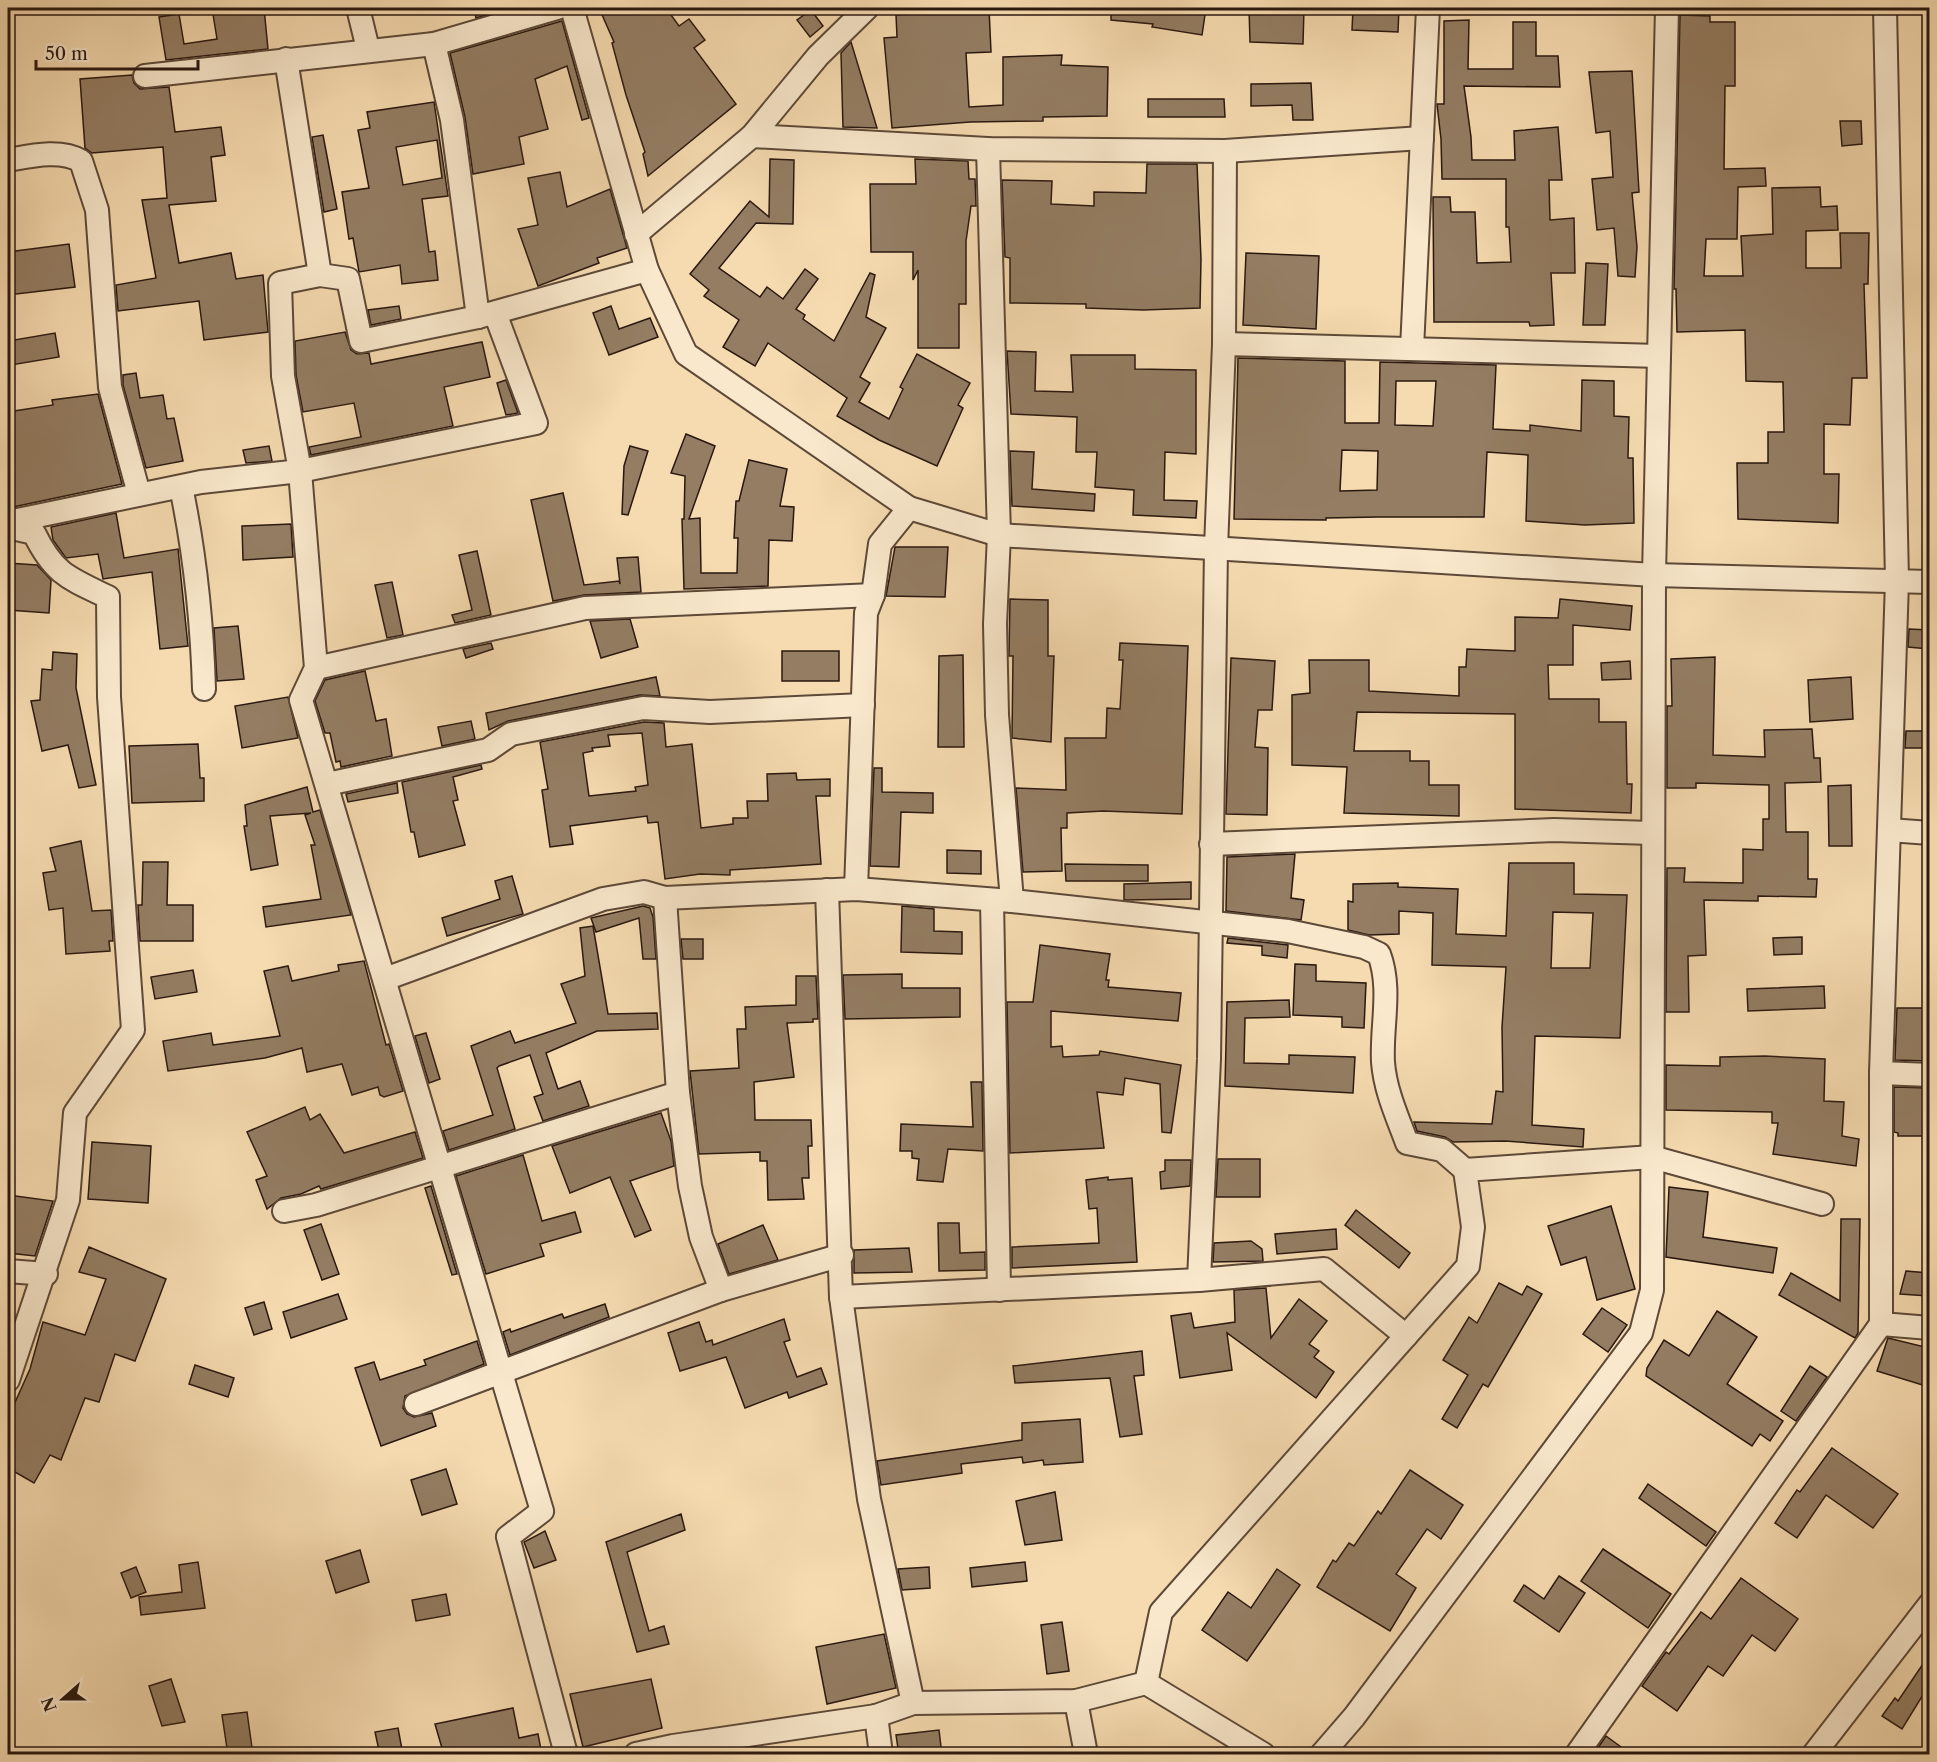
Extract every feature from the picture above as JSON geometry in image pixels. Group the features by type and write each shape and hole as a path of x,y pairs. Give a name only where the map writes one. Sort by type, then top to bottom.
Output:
{"street":[{"path":"358,8 368,49"},
{"path":"145,76 368,49 434,44 556,8"},
{"path":"573,8 647,270 686,354 909,508 999,536 1654,574 1929,582"},
{"path":"636,234 752,136 818,56 867,8"},
{"path":"1412,349 1428,8"},
{"path":"1322,1755 1354,1717 1641,1333 1652,1290 1654,574 1667,8"},
{"path":"1577,1755 1881,1324 1881,1073 1897,581 1885,8"},
{"path":"8,522 201,482 300,471 536,423 487,315 452,120 434,44"},
{"path":"286,59 320,275"},
{"path":"752,136 988,149 1225,151 1422,138"},
{"path":"988,149 999,536 995,624 1002,900 999,1290"},
{"path":"1199,1280 1209,1059 1216,548 1224,344 1225,151"},
{"path":"8,160 38,155 70,154 81,160 97,210 110,387 139,494"},
{"path":"566,1755 508,1537 542,1511 302,700 316,668 300,471 283,376 280,283 320,275 348,279 361,341 487,315 647,270"},
{"path":"1224,344 1659,356"},
{"path":"181,487 191,532 203,636 204,689"},
{"path":"856,889 866,613 873,595 880,544 909,508"},
{"path":"8,527 34,533 46,557 65,577 108,597 109,697 133,1030 75,1113 68,1200 46,1274 8,1380"},
{"path":"316,668 585,608 873,595"},
{"path":"327,784 488,750 511,734 643,708 710,712 862,705"},
{"path":"1211,844 1554,830 1652,833"},
{"path":"1889,830 1929,833"},
{"path":"384,979 603,899 644,892 665,898 856,889 1002,900 1288,931 1364,946 1379,954 1386,996 1382,1035 1386,1082 1407,1143 1442,1150 1465,1170 1473,1227 1468,1266 1161,1612 1146,1683"},
{"path":"826,890 842,1256 841,1297 869,1499 913,1703"},
{"path":"665,898 678,1093 696,1218 721,1290"},
{"path":"1881,1073 1929,1075"},
{"path":"284,1211 316,1205 678,1093"},
{"path":"1465,1170 1652,1157 1822,1204"},
{"path":"416,1404 721,1290 842,1256"},
{"path":"841,1297 1199,1280 1324,1269 1406,1336"},
{"path":"8,1271 46,1274"},
{"path":"1881,1324 1929,1328"},
{"path":"1814,1755 1929,1604"},
{"path":"636,1755 876,1716 913,1703 1076,1701 1146,1683 1263,1755"},
{"path":"1076,1701 1086,1755"},
{"path":"876,1716 881,1755"}],"building":[{"path":"212,8 264,8 268,49 166,60 159,17 179,14 184,44 217,39"},
{"path":"474,8 511,8 476,18"},
{"path":"599,8 666,8 679,26 689,19 705,40 694,48 736,104 648,176 643,154 645,152 626,95 612,43 614,42"},
{"path":"921,8 989,8 991,52 966,53 969,107 1003,105 1003,57 1062,55 1061,65 1108,67 1107,116 1043,117 1043,121 970,122 892,128 884,38 897,37 896,15 929,13"},
{"path":"1111,8 1206,8 1202,35 1152,27 1153,24 1111,20"},
{"path":"1249,8 1304,8 1303,44 1250,42"},
{"path":"1353,8 1399,8 1398,32 1352,30"},
{"path":"811,10 823,26 810,37 797,20"},
{"path":"1680,15 1710,16 1710,22 1735,22 1735,86 1725,86 1724,169 1765,168 1766,186 1738,187 1737,239 1706,239 1704,276 1743,276 1741,236 1773,234 1772,188 1820,187 1821,207 1837,206 1838,230 1806,231 1806,268 1841,268 1840,233 1869,233 1868,284 1864,284 1867,378 1852,378 1850,425 1824,424 1824,474 1839,474 1838,523 1738,519 1737,463 1768,463 1768,432 1784,432 1783,382 1746,381 1745,330 1677,332 1676,289 1674,289"},
{"path":"1469,20 1468,69 1513,69 1513,22 1536,22 1536,56 1558,56 1560,87 1464,86 1472,160 1515,160 1514,131 1558,127 1562,180 1549,180 1550,220 1574,218 1575,273 1551,273 1554,325 1530,326 1529,322 1434,322 1433,197 1450,197 1451,212 1475,212 1477,263 1511,262 1509,227 1506,227 1506,179 1442,179 1437,104 1444,104 1444,21"},
{"path":"562,21 589,118 582,120 567,66 535,79 548,129 519,137 524,164 473,174 465,117 450,53"},
{"path":"851,42 877,128 843,127 841,53"},
{"path":"1632,71 1639,192 1632,193 1637,247 1635,277 1618,276 1614,228 1597,230 1592,179 1613,177 1610,131 1596,133 1589,72"},
{"path":"132,75 134,83 140,89 169,87 175,132 221,127 225,155 211,157 216,201 169,205 179,263 231,253 236,279 263,275 268,332 204,340 199,301 118,311 116,285 156,278 142,200 167,198 163,147 92,153 85,148 80,79"},
{"path":"1311,83 1313,120 1293,120 1292,105 1251,106 1251,84"},
{"path":"1148,99 1224,99 1225,117 1148,117"},
{"path":"434,102 448,196 422,199 429,252 435,251 438,280 402,284 400,265 359,272 353,238 349,239 342,192 369,188 358,130 370,128 367,112","holes":["437,140 442,178 403,185 396,147"]},
{"path":"1840,121 1861,121 1862,144 1842,146"},
{"path":"323,135 337,209 324,212 312,137"},
{"path":"770,159 794,160 793,224 756,223 719,268 760,297 767,287 783,299 805,269 818,279 796,309 805,315 803,319 834,341 870,273 875,275 866,317 886,328 860,377 870,383 859,402 889,419 903,389 900,387 917,354 970,383 958,405 963,408 937,466 879,440 837,416 847,398 768,343 755,366 723,347 739,320 704,296 709,290 690,274 750,201 769,217"},
{"path":"915,159 968,161 969,179 975,179 976,206 971,206 966,241 966,304 959,304 959,348 918,348 918,270 913,280 913,252 871,252 870,184 916,184"},
{"path":"1147,164 1197,164 1201,259 1200,308 1143,310 1086,308 1086,304 1010,303 1010,258 1005,257 1002,180 1052,181 1051,204 1094,206 1094,192 1146,193"},
{"path":"560,172 567,207 610,189 627,248 597,258 599,263 538,286 518,229 538,225 528,178"},
{"path":"69,244 75,287 8,295 8,252"},
{"path":"1246,253 1319,256 1316,329 1243,325"},
{"path":"1586,263 1608,264 1605,325 1583,325"},
{"path":"399,306 401,319 371,325 368,310"},
{"path":"611,306 619,329 650,318 658,337 609,355 593,313"},
{"path":"345,332 351,350 357,354 369,353 371,364 482,342 490,377 444,387 453,426 311,455 309,447 361,437 354,403 303,412 296,375 295,341"},
{"path":"55,333 59,357 11,365 8,341"},
{"path":"1007,351 1036,352 1035,391 1073,392 1071,355 1135,355 1135,369 1196,370 1196,454 1165,452 1164,500 1197,501 1196,518 1133,515 1134,490 1095,487 1097,452 1076,452 1077,417 1011,414"},
{"path":"1238,358 1345,361 1345,423 1379,423 1380,362 1496,365 1493,429 1530,431 1530,425 1581,431 1582,380 1614,381 1614,416 1629,417 1628,458 1633,458 1634,523 1585,525 1526,521 1528,455 1487,452 1484,517 1234,519","holes":["1396,381 1436,381 1433,426 1395,425","1342,450 1378,451 1377,490 1340,491"]},
{"path":"136,373 140,398 163,395 167,419 174,418 183,461 146,468 123,385 123,375"},
{"path":"506,380 518,413 506,415 497,383"},
{"path":"98,394 122,484 8,508 8,412 53,405 52,400"},
{"path":"686,434 715,446 689,519 700,518 701,573 737,573 738,538 734,538 736,501 739,501 749,460 787,469 780,506 794,507 792,541 769,540 768,586 684,589 682,519 684,519 685,476 671,473"},
{"path":"269,446 272,461 246,463 243,450"},
{"path":"630,446 648,451 628,515 622,514 624,466"},
{"path":"1010,451 1034,452 1032,489 1095,494 1094,511 1012,506"},
{"path":"563,493 584,585 619,581 620,584 617,558 638,557 641,592 584,595 553,601 531,500"},
{"path":"116,513 124,558 178,549 188,646 160,649 152,572 103,579 98,554 66,558 53,540 51,527"},
{"path":"291,524 293,557 243,560 242,526"},
{"path":"895,547 948,547 945,597 886,596"},
{"path":"477,551 491,615 455,623 452,615 472,610 459,555"},
{"path":"8,563 37,565 51,580 49,613 8,610"},
{"path":"392,582 403,635 387,638 375,585"},
{"path":"1010,599 1048,600 1048,656 1054,656 1051,742 1012,738 1013,656 1009,656"},
{"path":"1560,599 1632,606 1630,630 1573,625 1573,665 1548,665 1549,699 1599,699 1599,722 1626,722 1627,784 1632,784 1631,813 1515,809 1515,714 1357,712 1354,751 1410,751 1410,761 1429,761 1429,785 1459,785 1459,816 1344,813 1347,767 1292,765 1292,695 1310,693 1309,660 1369,660 1369,691 1459,696 1459,667 1466,667 1467,649 1515,651 1515,617 1558,618"},
{"path":"630,619 638,647 601,658 590,621"},
{"path":"238,626 244,679 217,681 214,628"},
{"path":"1909,629 1929,630 1929,649 1908,647"},
{"path":"491,643 493,649 466,658 463,649"},
{"path":"1120,643 1188,646 1182,814 1103,811 1067,813 1067,828 1061,828 1062,871 1023,872 1016,788 1066,790 1065,738 1106,738 1107,708 1120,709 1123,660 1119,660"},
{"path":"782,651 839,651 839,681 782,681"},
{"path":"53,652 77,654 76,688 96,785 79,788 68,745 42,751 31,701 40,700 42,669 52,670"},
{"path":"963,655 964,747 938,747 939,656"},
{"path":"1715,657 1713,755 1765,757 1764,730 1812,729 1814,758 1820,758 1821,782 1785,783 1786,832 1808,832 1808,879 1817,879 1816,897 1758,896 1758,901 1704,900 1706,955 1688,956 1689,1012 1666,1012 1667,868 1685,868 1684,882 1743,883 1743,849 1763,850 1763,819 1769,819 1769,785 1696,783 1696,788 1667,788 1667,706 1672,706 1671,659"},
{"path":"1231,658 1275,661 1272,710 1258,710 1255,747 1268,748 1267,815 1226,814"},
{"path":"1630,661 1631,679 1602,680 1601,663"},
{"path":"365,671 376,721 386,719 392,756 341,767 340,761 336,762 330,733 325,733 315,701 325,680"},
{"path":"656,677 660,696 640,695 508,721 489,730 486,713"},
{"path":"1851,677 1853,719 1810,722 1808,680"},
{"path":"288,697 298,738 242,748 235,706"},
{"path":"471,721 475,739 442,746 438,727"},
{"path":"644,722 664,723 666,747 692,744 701,828 733,824 733,818 748,818 747,801 768,801 767,774 796,773 797,780 830,779 830,796 816,796 821,864 730,870 730,875 700,874 665,879 658,822 648,823 647,816 570,826 573,844 550,847 542,790 548,789 540,742","holes":["642,733 648,785 635,787 636,791 589,796 583,753 593,751 592,748 610,746 608,735"]},
{"path":"1906,731 1929,731 1929,748 1905,748"},
{"path":"198,744 200,778 204,778 204,801 132,803 129,746"},
{"path":"481,765 482,769 453,777 458,800 453,801 465,845 419,857 414,832 411,832 402,782"},
{"path":"874,768 882,768 882,792 933,793 933,813 901,812 899,867 870,866"},
{"path":"397,783 398,793 348,802 346,794"},
{"path":"1851,785 1852,846 1829,846 1828,786"},
{"path":"307,787 313,812 320,810 351,915 266,927 263,907 321,899 311,845 315,845 305,815 311,813 270,816 278,865 251,870 244,826 247,826 245,805"},
{"path":"81,841 92,911 111,910 113,941 109,941 110,951 66,954 63,908 49,910 43,873 56,871 50,848"},
{"path":"947,850 981,851 981,874 947,873"},
{"path":"1295,854 1291,898 1304,900 1301,920 1226,911 1227,857"},
{"path":"143,862 168,862 167,905 193,905 193,941 140,941 138,905 142,905"},
{"path":"1509,863 1574,863 1574,894 1627,895 1620,1038 1535,1036 1532,1125 1584,1129 1583,1147 1505,1141 1453,1142 1445,1137 1417,1131 1414,1122 1492,1124 1496,1091 1503,1092 1502,1027 1506,967 1432,965 1433,913 1399,911 1399,934 1369,935 1348,930 1348,901 1353,902 1353,884 1398,883 1398,887 1458,889 1456,934 1506,936","holes":["1553,912 1593,913 1590,968 1551,968"]},
{"path":"1065,864 1148,865 1148,881 1066,881"},
{"path":"512,876 523,914 447,936 442,918 500,899 495,881"},
{"path":"1191,882 1191,899 1124,900 1124,884"},
{"path":"643,906 650,908 653,917 656,959 643,959 639,918 596,932 591,918"},
{"path":"902,906 934,909 934,931 962,932 962,954 901,952"},
{"path":"593,926 608,1014 657,1013 658,1029 597,1031 546,1053 558,1089 580,1081 589,1106 543,1121 534,1097 543,1094 530,1055 499,1066 497,1068 515,1129 449,1150 443,1131 493,1115 471,1046 510,1031 515,1043 576,1023 561,984 585,976 580,928"},
{"path":"1802,937 1802,954 1774,955 1773,938"},
{"path":"1228,938 1288,945 1287,958 1262,955 1262,946 1227,943"},
{"path":"681,939 703,939 703,959 683,959"},
{"path":"1040,945 1110,954 1106,980 1109,980 1108,987 1181,993 1178,1021 1051,1011 1051,1047 1062,1046 1063,1057 1099,1055 1100,1051 1181,1065 1171,1133 1162,1132 1160,1084 1125,1078 1123,1095 1097,1092 1104,1148 1010,1153 1007,1002 1033,1002"},
{"path":"364,961 386,1045 389,1044 403,1091 384,1097 380,1095 378,1087 352,1095 342,1064 307,1072 302,1048 265,1058 168,1071 163,1041 211,1033 213,1045 280,1036 264,971 288,966 292,981 339,971 338,965"},
{"path":"1295,964 1316,965 1316,981 1366,983 1364,1028 1342,1027 1342,1017 1293,1015"},
{"path":"193,970 197,992 155,999 151,977"},
{"path":"902,974 902,988 960,988 960,1017 845,1019 843,975"},
{"path":"796,976 816,976 818,1019 813,1019 813,1022 787,1023 794,1077 754,1082 755,1120 811,1120 812,1146 808,1146 809,1178 802,1178 804,1199 768,1200 767,1161 760,1161 760,1152 699,1154 690,1071 739,1068 737,1029 746,1029 745,1007 796,1005"},
{"path":"1824,986 1825,1008 1748,1011 1747,989"},
{"path":"1289,1000 1290,1017 1245,1018 1244,1063 1289,1064 1289,1055 1355,1057 1353,1093 1225,1086 1227,1002"},
{"path":"1897,1008 1929,1008 1929,1061 1895,1060"},
{"path":"426,1033 440,1079 429,1083 415,1036"},
{"path":"1765,1056 1825,1059 1824,1101 1844,1102 1842,1136 1859,1139 1856,1166 1773,1154 1778,1123 1772,1123 1772,1112 1666,1110 1666,1065 1720,1066 1720,1057"},
{"path":"971,1082 982,1082 983,1151 948,1149 943,1182 917,1180 919,1159 912,1158 912,1151 900,1151 901,1124 973,1127"},
{"path":"1894,1087 1929,1088 1929,1098 1926,1098 1926,1136 1898,1136 1898,1133 1894,1132"},
{"path":"305,1107 310,1120 320,1114 344,1153 415,1132 423,1158 321,1189 319,1186 301,1194 281,1198 267,1209 256,1180 267,1176 247,1132"},
{"path":"661,1113 671,1141 674,1166 630,1181 651,1230 635,1237 610,1177 570,1193 552,1146"},
{"path":"92,1142 151,1146 148,1203 88,1199"},
{"path":"523,1155 542,1221 575,1212 581,1232 540,1244 544,1256 486,1274 456,1176"},
{"path":"1218,1159 1260,1159 1260,1197 1216,1197"},
{"path":"1165,1160 1191,1160 1190,1186 1161,1189 1160,1172 1165,1171"},
{"path":"1108,1177 1108,1180 1132,1178 1137,1262 1012,1268 1012,1247 1099,1243 1097,1208 1089,1209 1086,1180"},
{"path":"431,1186 457,1274 452,1275 425,1188"},
{"path":"1669,1187 1708,1192 1703,1237 1777,1248 1773,1273 1666,1257"},
{"path":"8,1195 53,1201 35,1256 8,1253"},
{"path":"1611,1206 1635,1289 1597,1300 1586,1257 1561,1265 1548,1226"},
{"path":"1356,1210 1410,1253 1399,1268 1345,1225"},
{"path":"1841,1219 1860,1219 1858,1333 1855,1338 1779,1295 1791,1273 1840,1301"},
{"path":"938,1223 959,1223 960,1253 985,1252 985,1270 939,1271"},
{"path":"321,1224 339,1274 322,1280 304,1230"},
{"path":"763,1225 778,1260 729,1274 718,1244"},
{"path":"1336,1229 1337,1249 1277,1254 1275,1234"},
{"path":"1251,1241 1262,1249 1263,1261 1213,1262 1214,1243"},
{"path":"89,1247 166,1279 135,1361 115,1354 99,1402 85,1398 61,1460 50,1455 34,1483 8,1468 8,1418 30,1369 43,1322 85,1335 106,1279 79,1272"},
{"path":"909,1248 912,1272 854,1273 854,1250"},
{"path":"1906,1271 1929,1273 1929,1296 1900,1294"},
{"path":"1499,1283 1522,1295 1527,1286 1542,1294 1488,1387 1483,1384 1457,1428 1442,1419 1468,1375 1443,1360 1469,1317 1477,1323"},
{"path":"1266,1288 1271,1338 1299,1299 1327,1321 1309,1344 1319,1351 1314,1357 1334,1372 1316,1398 1227,1333 1232,1370 1180,1378 1171,1316 1191,1313 1194,1328 1235,1322 1234,1290"},
{"path":"338,1294 347,1319 291,1338 283,1312"},
{"path":"264,1302 272,1329 254,1335 245,1308"},
{"path":"605,1304 609,1317 510,1355 503,1332 510,1329 511,1332 562,1314 564,1318"},
{"path":"1602,1308 1627,1325 1608,1352 1583,1334"},
{"path":"1717,1311 1757,1337 1727,1384 1783,1421 1770,1441 1760,1434 1752,1446 1646,1376 1647,1368 1664,1340 1689,1356"},
{"path":"784,1319 790,1340 784,1342 797,1377 821,1368 827,1384 789,1398 787,1392 745,1408 726,1357 680,1371 668,1333 699,1322 706,1342 712,1340 713,1345"},
{"path":"1888,1338 1929,1348 1929,1387 1877,1371"},
{"path":"477,1341 484,1364 405,1396 403,1408 407,1414 414,1417 432,1413 436,1426 381,1446 355,1368 374,1362 380,1380 426,1365 424,1360"},
{"path":"1142,1351 1144,1375 1134,1376 1142,1434 1120,1437 1110,1378 1015,1383 1013,1366"},
{"path":"195,1365 234,1378 228,1397 189,1384"},
{"path":"1810,1366 1827,1377 1796,1421 1781,1411"},
{"path":"1080,1419 1083,1462 1044,1465 1043,1460 1023,1463 1022,1457 961,1464 962,1473 881,1485 877,1461 1022,1440 1022,1423"},
{"path":"1832,1448 1898,1494 1873,1528 1826,1495 1797,1538 1775,1523 1797,1490 1800,1492"},
{"path":"446,1469 457,1504 422,1515 411,1480"},
{"path":"1410,1470 1463,1505 1441,1539 1427,1529 1396,1574 1416,1588 1390,1631 1317,1587 1333,1560 1336,1562 1349,1543 1354,1546 1378,1511 1381,1514"},
{"path":"1648,1484 1716,1532 1706,1546 1639,1498"},
{"path":"1055,1492 1062,1540 1025,1545 1016,1501"},
{"path":"681,1514 685,1530 627,1552 649,1631 664,1626 669,1644 637,1652 606,1542"},
{"path":"545,1531 556,1560 534,1568 524,1542"},
{"path":"1603,1549 1671,1594 1648,1628 1581,1581"},
{"path":"360,1550 369,1582 336,1593 326,1561"},
{"path":"198,1562 205,1608 141,1615 139,1597 182,1592 179,1565"},
{"path":"1025,1562 1027,1581 972,1587 970,1568"},
{"path":"136,1567 146,1592 131,1598 121,1573"},
{"path":"929,1567 930,1588 902,1590 898,1569"},
{"path":"1277,1569 1300,1585 1247,1661 1202,1630 1228,1592 1251,1608"},
{"path":"1559,1576 1585,1593 1559,1632 1514,1601 1524,1585 1544,1599"},
{"path":"1741,1578 1798,1619 1775,1651 1752,1635 1723,1676 1708,1666 1677,1711 1642,1686 1666,1652 1669,1654 1701,1612 1711,1619"},
{"path":"446,1594 450,1615 416,1621 412,1600"},
{"path":"1062,1622 1069,1671 1047,1674 1041,1625"},
{"path":"884,1634 896,1688 827,1704 816,1647"},
{"path":"1929,1655 1929,1685 1902,1729 1882,1716 1895,1698 1898,1701"},
{"path":"171,1679 185,1722 162,1726 149,1686"},
{"path":"651,1679 662,1728 583,1747 570,1694"},
{"path":"513,1708 519,1738 538,1734 542,1755 444,1755 435,1724"},
{"path":"247,1712 253,1755 228,1755 222,1715"},
{"path":"398,1728 403,1755 380,1755 375,1732"},
{"path":"939,1730 942,1755 899,1755 896,1735"},
{"path":"1606,1736 1632,1755 1593,1755"}]}
